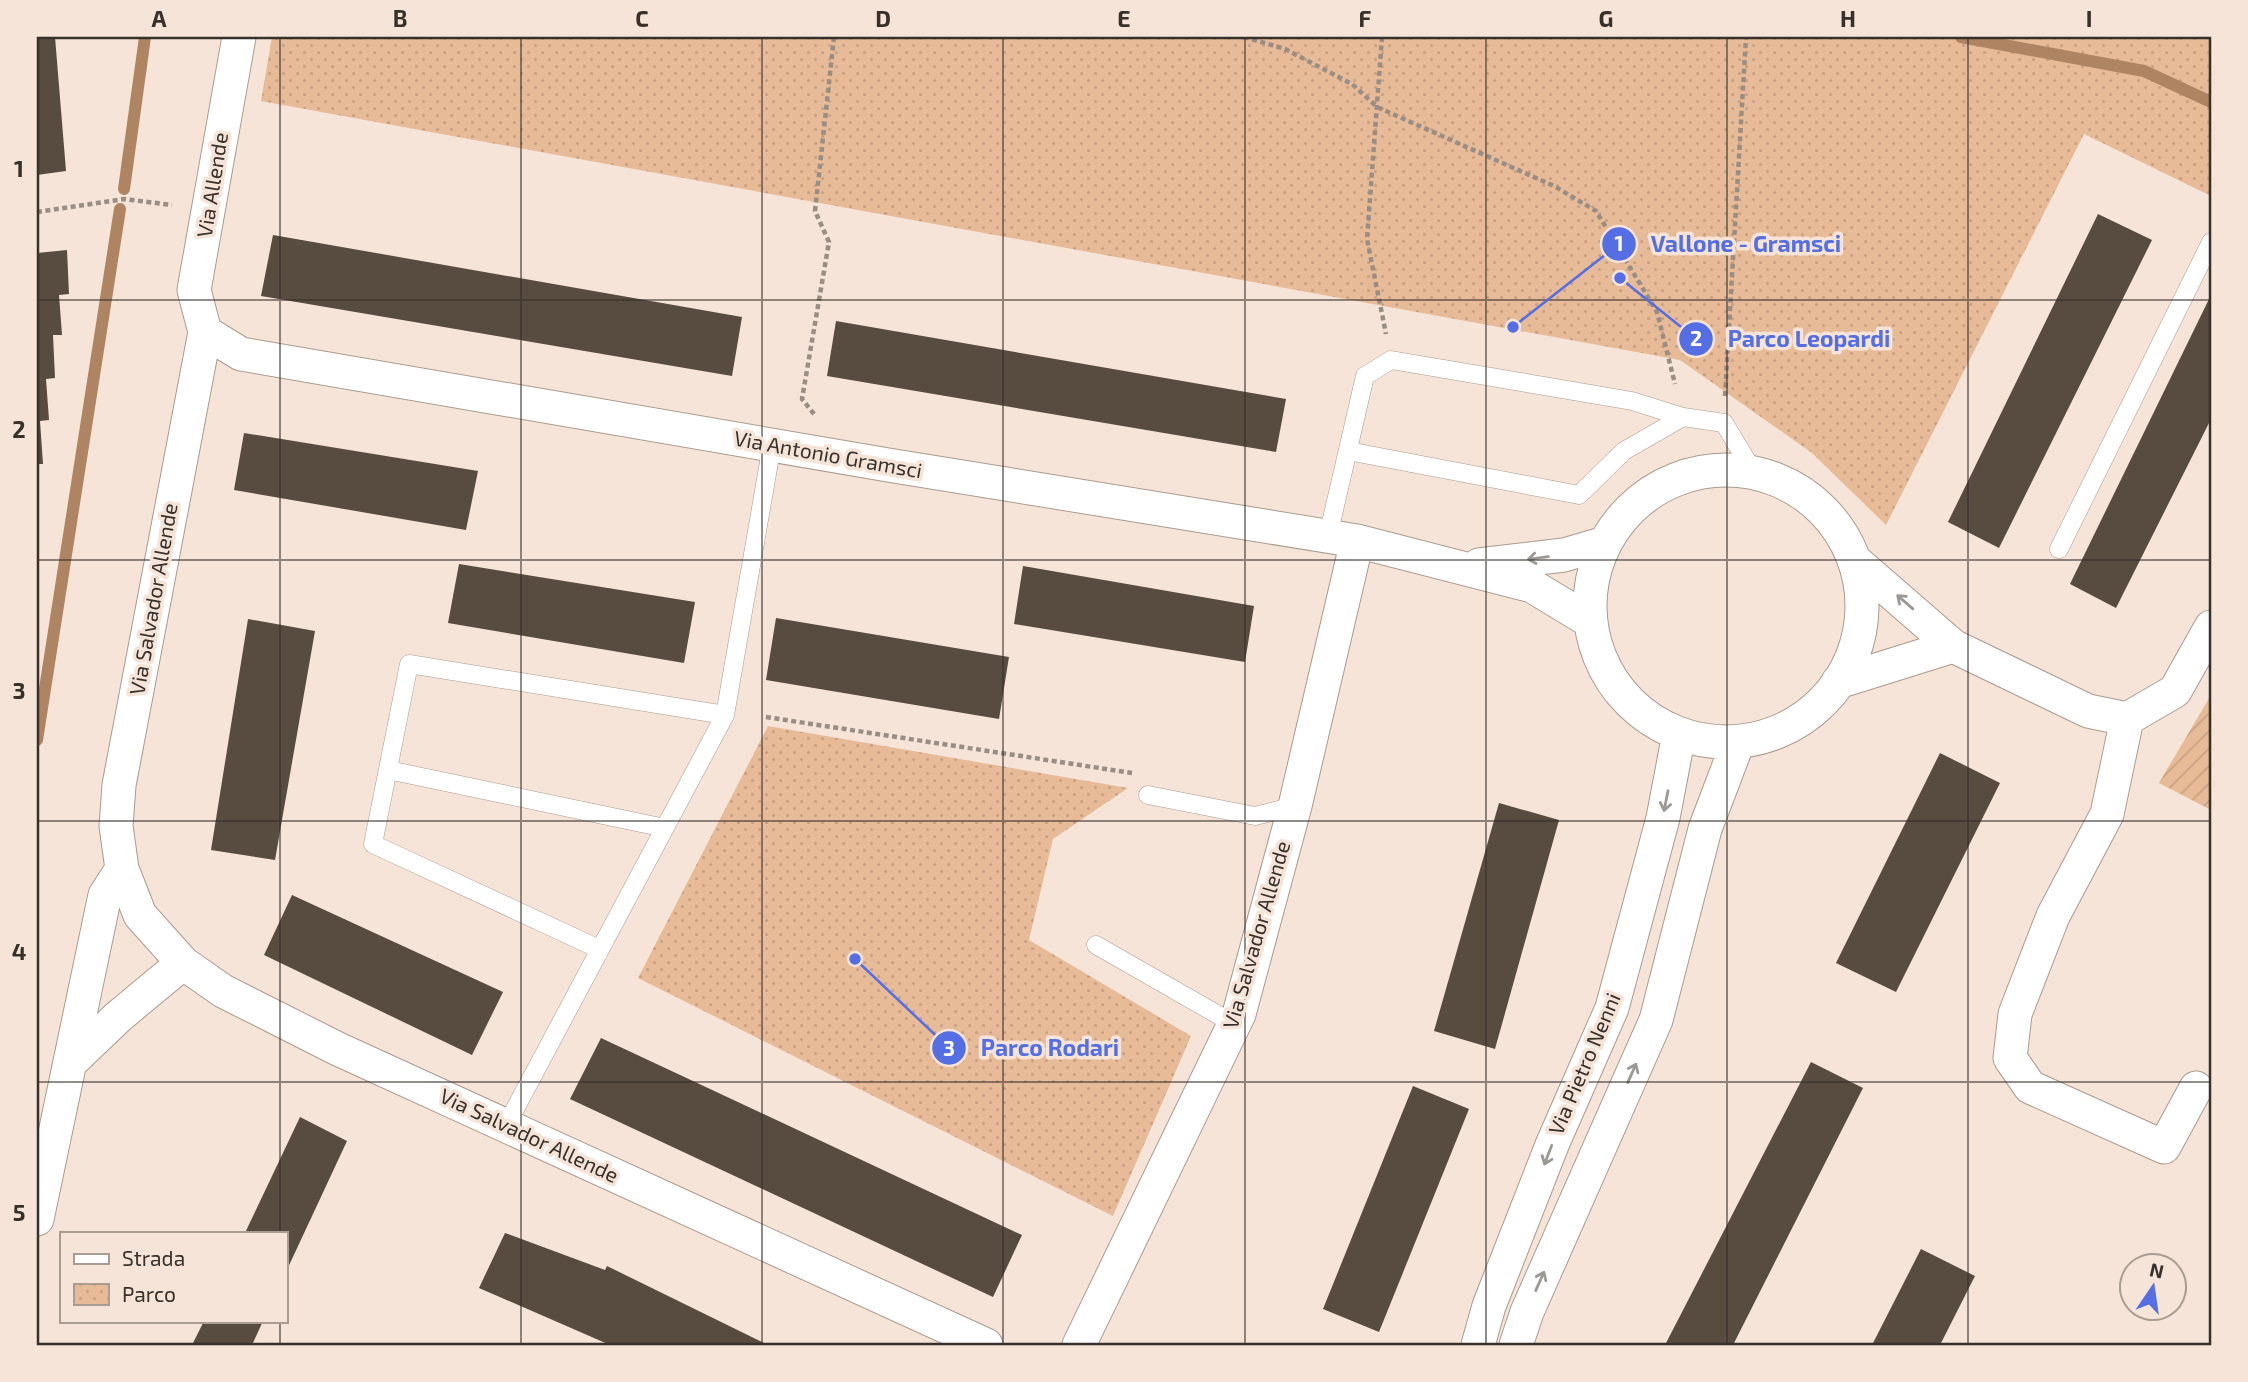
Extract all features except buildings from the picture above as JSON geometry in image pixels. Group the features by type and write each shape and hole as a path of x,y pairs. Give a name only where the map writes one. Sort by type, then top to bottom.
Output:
{"street":[{"name":"Via Allende","path":"205,332 194,290 211,208 239,37"},
{"name":"Via Antonio Gramsci","path":"205,332 241,354 809,452 1343,538 1532,586 1590,621"},
{"name":"Via Salvador Allende","path":"205,332 119,785 116,826 122,869 140,915 183,963 223,991 338,1049 986,1345"},
{"path":"1724,470 1754,473 1790,486 1821,509 1845,540 1854,560 1861,592 1861,625 1850,661 1823,701 1784,729 1738,742 1708,741 1679,734 1646,716 1618,690 1599,657 1590,621 1591,581 1605,543 1621,519 1642,498 1667,483 1695,473 1724,470"},
{"name":"Via Salvador Allende","path":"1079,1345 1234,1024 1295,806 1343,538"},
{"name":"Via Antonio Gramsci","path":"1456,568 1564,555 1605,543"},
{"path":"1854,560 1954,646 2088,711 2127,719 2175,691 2211,627"},
{"path":"1838,682 1954,646"},
{"path":"2127,719 2107,814 2053,916 2015,1014 2010,1058 2030,1087 2164,1147 2196,1088"},
{"name":"Via Pietro Nenni","path":"1478,1345 1489,1306 1552,1145 1612,1008 1663,818 1679,734"},
{"path":"1516,1345 1527,1312 1656,1020 1704,829 1738,742"},
{"path":"37,1219 72,1061 104,895 122,869"},
{"path":"72,1061 118,1017 183,963"}],"lane":[{"path":"2059,549 2211,242"},
{"path":"1343,538 1348,450 1365,376 1391,360 1632,401 1683,417 1724,423 1754,473"},
{"path":"1348,450 1579,495 1624,451 1683,417"},
{"path":"515,1109 725,715 772,445"},
{"path":"599,949 373,844 409,664 725,715"},
{"path":"388,770 665,828"},
{"path":"1148,795 1255,816 1295,806"},
{"path":"1096,945 1234,1024"}],"path":[{"path":"809,452 816,416 802,399 829,242 815,211 834,37"},
{"path":"1244,37 1284,49 1352,84 1377,107 1554,186 1596,212 1657,312 1683,417"},
{"path":"1382,37 1367,239 1391,360"},
{"path":"1724,423 1746,37"},
{"path":"37,212 124,199 211,208"},
{"path":"766,717 1140,774 1148,795"}],"green space":[{"path":"272,37 2211,37 2211,196 2084,134 1886,525 1812,453 1680,360 261,101"},
{"path":"2211,695 2211,810 2159,783"},
{"path":"768,726 1128,788 1053,839 1029,940 1191,1036 1113,1216 638,978"}],"waterway":[{"path":"124,189 145,37"},
{"path":"1961,37 2144,71 2211,102"},
{"path":"37,740 120,209"}],"place":[{"name":"Parco Leopardi","path":"1620,278"},
{"name":"Vallone - Gramsci","path":"1513,327"},
{"name":"Parco Rodari","path":"855,959"}]}
